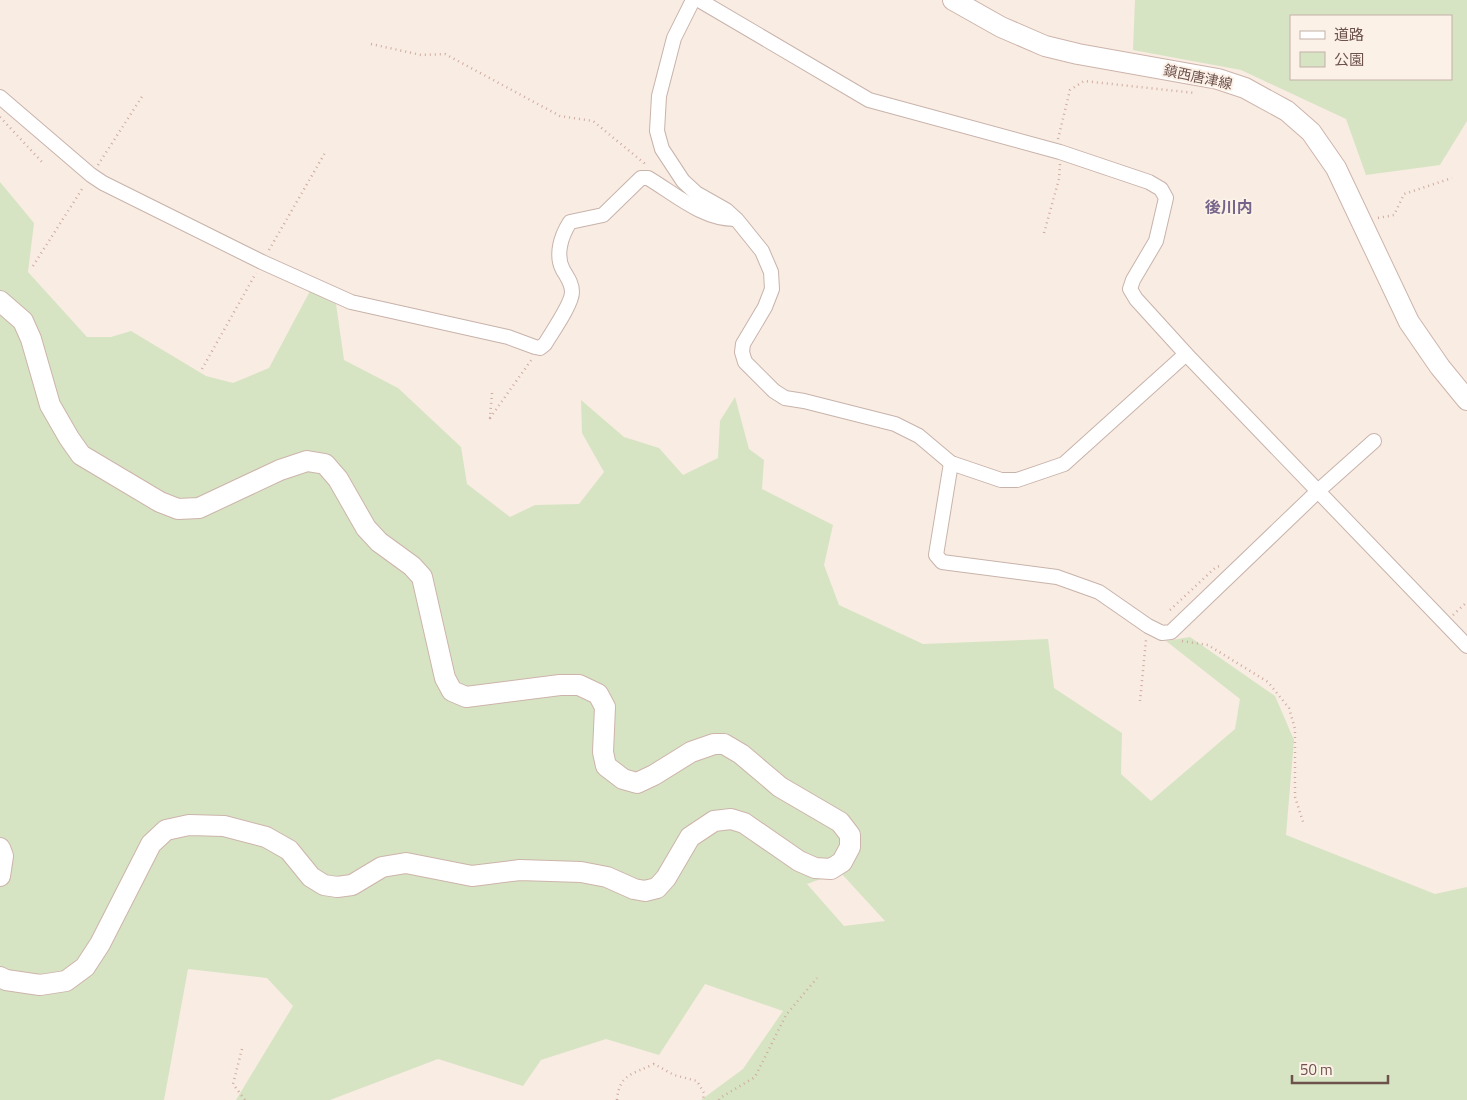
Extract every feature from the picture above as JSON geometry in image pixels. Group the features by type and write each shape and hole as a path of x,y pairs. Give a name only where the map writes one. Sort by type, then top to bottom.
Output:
{"street":[{"path":"693,0 674,38 659,96 657,131 662,149 682,181 696,193 726,210 737,220 762,251 771,272 772,289 765,307 743,344 742,352 745,362 774,391 785,398 895,424 918,436 951,463 1001,480 1017,480 1064,464 1186,354"},
{"path":"700,0 869,100 1060,152 1149,182 1161,189 1166,198 1156,241 1133,280 1130,289 1136,299 1186,354 1467,646"},
{"name":"鎮西唐津線","path":"953,0 1001,27 1044,46 1078,54 1218,79 1245,88 1287,111 1311,132 1336,168 1409,322 1440,367 1467,400"},
{"path":"0,97 91,175 103,183 262,262 351,302 508,337 540,348 545,344 568,304 572,293 571,284 562,268 559,250 564,231 570,222 604,215 641,178 648,178 702,212 737,220"},
{"path":"0,301 23,321 31,339 50,405 81,455 160,502 178,508 199,508 280,470 307,461 324,464 338,479 366,528 379,542 412,566 422,577 445,678 452,691 466,697 560,685 579,686 598,694 606,707 603,752 606,766 623,779 637,783 654,775 691,752 714,744 724,744 741,754 780,787 840,822 850,835 850,847 842,862 831,869 815,868 799,861 744,823 731,819 714,821 690,837 666,878 657,888 645,892 607,878 581,872 520,870 472,876 406,863 382,868 352,885 336,887 324,885 311,877 289,850 266,837 224,826 189,825 166,830 151,844 100,944 85,967 66,981 40,985 6,980 0,976"},
{"path":"951,463 936,555 942,562 1057,577 1099,592 1148,626 1162,632 1170,632 1318,491 1374,441"},
{"path":"0,848 3,856 0,876"}],"path":[{"path":"371,44 421,55 445,54 560,116 593,121 644,163 648,178"},
{"path":"1044,233 1059,179 1060,152 1057,137 1070,90 1084,81 1202,93"},
{"path":"33,266 143,95"},
{"path":"0,118 42,162"},
{"path":"202,369 326,151"},
{"path":"1362,222 1394,215 1404,194 1452,178"},
{"path":"492,392 490,418 540,348"},
{"path":"1445,623 1467,602"},
{"path":"1140,701 1148,626"},
{"path":"1170,632 1181,640 1208,646 1268,682 1290,708 1296,729 1295,797 1303,822"},
{"path":"719,1100 755,1077 786,1015 817,978"},
{"path":"242,1049 233,1084 245,1100"},
{"path":"617,1100 618,1088 624,1078 654,1064 674,1075 697,1081 704,1093 703,1100"}],"green space":[{"path":"1135,0 1467,0 1467,121 1440,165 1366,175 1346,119 1241,70 1133,50"},
{"path":"0,182 34,223 28,272 87,337 111,337 131,331 206,376 233,383 269,368 310,291 336,304 344,360 398,388 461,447 467,484 510,517 535,505 579,504 604,472 582,433 581,400 624,437 659,448 683,475 718,458 720,421 735,397 749,449 764,460 762,489 833,525 824,565 839,605 923,644 1048,639 1054,688 1122,733 1121,774 1151,801 1235,729 1240,699 1166,641 1190,637 1275,696 1294,740 1286,835 1435,894 1467,887 1467,1100 701,1100 743,1069 783,1011 705,984 659,1055 606,1039 541,1060 523,1086 438,1059 330,1100 236,1100 293,1006 267,978 188,969 164,1100 0,1100","holes":["840,872 885,921 844,926 807,884"]}],"district":[{"name":"後川内","path":"1229,207"}]}
